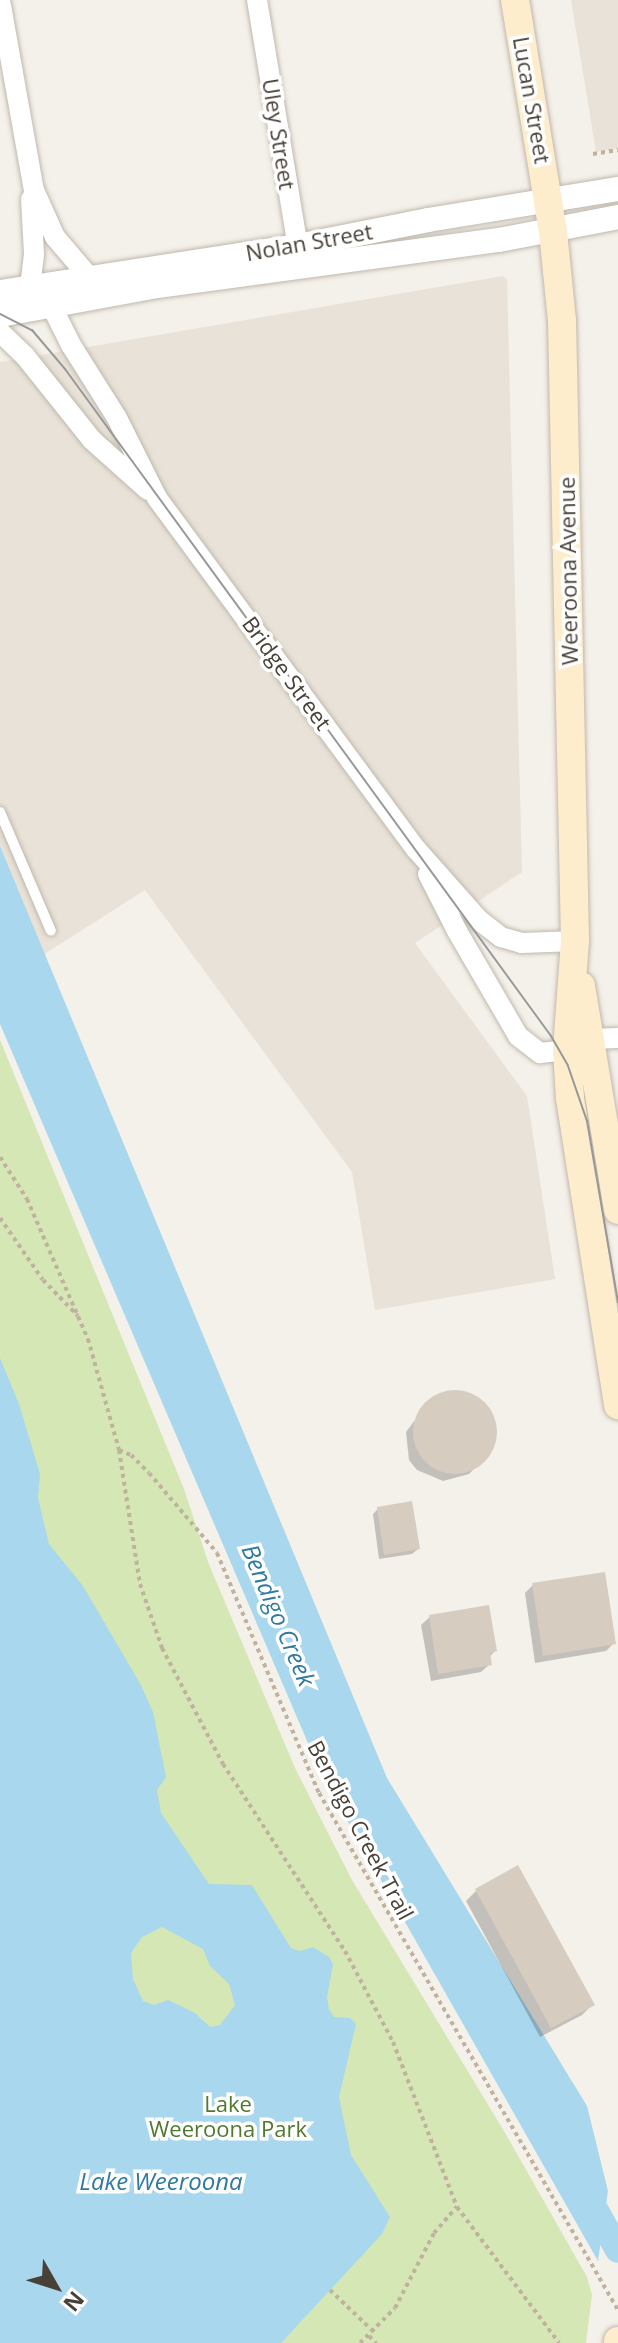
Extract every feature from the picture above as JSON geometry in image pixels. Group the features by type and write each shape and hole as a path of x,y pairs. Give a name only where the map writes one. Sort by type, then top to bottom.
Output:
{"main road":[{"name":"Lucan Street","path":"515,0 548,201"},
{"name":"Weeroona Avenue","path":"548,201 564,385 575,941 618,1210"},
{"name":"Weeroona Avenue","path":"592,1043 573,1128 618,1405"}],"street":[{"path":"0,0 29,166 42,213 55,237 89,277"},
{"name":"Uley Street","path":"257,0 300,256"},
{"path":"29,166 34,243 42,292"},
{"name":"Nolan Street","path":"0,292 42,292 300,256 548,201 618,189"},
{"name":"Nolan Street","path":"0,315 42,292 89,277 553,232 618,217"},
{"name":"Bridge Street","path":"42,292 117,418 157,498 416,849 493,933 522,943 575,941"},
{"name":"Bridge Street","path":"0,332 25,356 92,440 157,498"},
{"name":"Bridge Street","path":"416,849 457,931 518,1036 540,1053 592,1043"}],"lane":[{"path":"0,812 51,931"}],"path":[{"path":"593,154 618,150"},
{"path":"0,1157 27,1199 81,1320 119,1450 140,1584 162,1648 223,1764 345,1951 386,2029 457,2207 559,2343"},
{"path":"0,1218 43,1280 81,1320"},
{"name":"Bendigo Creek Trail","path":"119,1450 131,1455 149,1473 217,1553 319,1793 618,2310"},
{"path":"360,2343 395,2308 434,2233 457,2207"},
{"path":"330,2290 372,2334 376,2343"}],"shaded area":[{"path":"571,0 618,0 618,148 596,152"},
{"path":"503,276 507,280 522,872 415,943 527,1096 555,1279 375,1310 352,1172 145,890 43,955 0,846 0,362"}],"green space":[{"name":"Lake Weeroona Park","path":"0,1040 184,1489 208,1562 295,1768 352,1880 504,2131 587,2277 592,2295 586,2343 0,2343"}],"water":[{"path":"0,846 387,1778 587,2106 608,2191 598,2261 323,1778 0,1024"},
{"name":"Lake Weeroona","path":"0,1358 19,1404 40,1474 38,1498 49,1544 83,1586 141,1685 153,1712 166,1777 157,1790 161,1813 209,1884 252,1885 291,1948 300,1951 313,1947 329,1957 333,1964 327,1997 329,2010 334,2017 350,2018 356,2024 339,2097 351,2155 390,2217 382,2234 281,2343 0,2343","holes":["162,1927 203,1949 210,1966 229,1984 235,2005 220,2025 210,2027 195,2013 168,2000 154,2005 143,2001 133,1979 131,1953 142,1937"]}],"building":[{"path":"455,1390 471,1393 485,1402 494,1416 497,1432 494,1448 485,1462 471,1471 455,1474 439,1471 425,1462 416,1448 413,1432 416,1416 425,1402 439,1393"},
{"path":"412,1501 420,1549 384,1555 377,1507"},
{"path":"605,1572 616,1644 543,1656 532,1583"},
{"path":"489,1605 497,1651 490,1653 492,1665 438,1674 429,1615"},
{"path":"518,1865 595,2005 551,2028 475,1889"}],"waterway":[{"name":"Bendigo Creek","path":"586,2193 618,2250"}],"tram line":[{"path":"0,314 32,330 65,369 551,1036 568,1066 587,1121 618,1302"}]}
